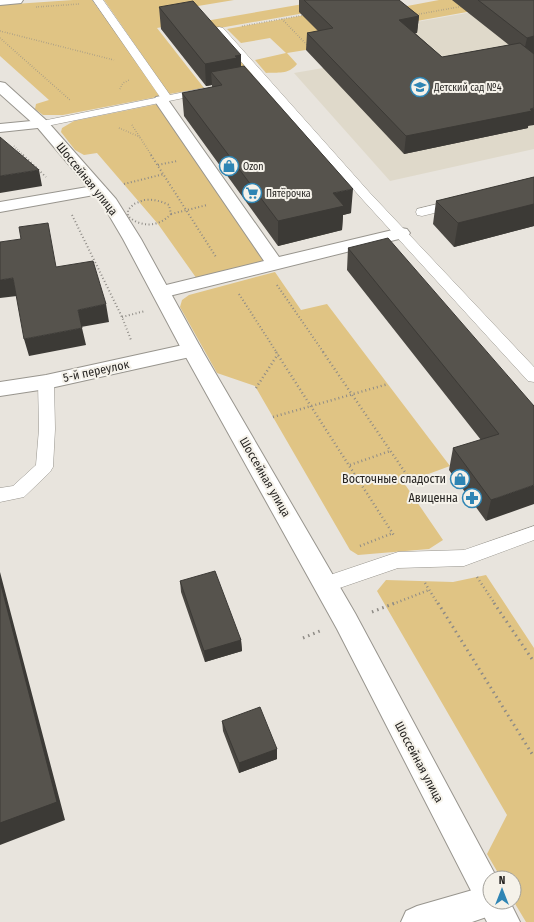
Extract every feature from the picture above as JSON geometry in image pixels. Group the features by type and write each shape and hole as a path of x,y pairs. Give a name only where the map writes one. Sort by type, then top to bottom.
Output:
{"main road":[{"path":"0,1 17,0"},
{"name":"Шоссейная улица","path":"0,86 42,124 99,190 110,203 132,239 192,350 346,621 482,881"},
{"path":"164,99 270,266"},
{"path":"0,128 42,124"},
{"path":"0,207 99,190"},
{"path":"161,292 401,233"},
{"name":"5-й переулок","path":"0,389 46,382 192,350"},
{"path":"417,922 482,903"},
{"path":"497,910 504,922"}],"lane":[{"path":"99,1 164,99"},
{"path":"219,30 401,233 534,377"},
{"path":"248,83 264,80"},
{"path":"42,124 217,88"},
{"path":"422,212 467,201"},
{"path":"0,495 18,492 44,467 47,429 46,382"},
{"path":"325,584 398,560 464,558 534,533"}],"path":[{"path":"31,8 99,1"},
{"path":"412,16 466,6"},
{"path":"219,30 310,14"},
{"path":"282,19 310,48"},
{"path":"0,31 115,60"},
{"path":"0,38 87,114"},
{"path":"122,107 186,210 393,533 407,559 430,590 534,757"},
{"path":"11,144 66,196 74,220 122,317 140,361"},
{"path":"158,165 181,160"},
{"path":"124,184 164,174"},
{"path":"171,214 168,205 164,202 150,200 132,205 127,212 128,216 135,222 149,224 163,221 171,214 212,204"},
{"path":"270,266 352,395 411,480"},
{"path":"256,388 278,354"},
{"path":"273,417 388,384"},
{"path":"350,465 390,451"},
{"path":"357,547 393,533"},
{"path":"477,577 534,662"}],"shaded area":[{"path":"92,0 162,96 63,115 43,115 35,109 36,104 49,100 0,56 0,5"},
{"path":"104,0 234,0 180,9 189,22 157,28 204,88 169,94"},
{"path":"439,0 534,0 311,40 318,48 287,53 297,64 294,68 283,72 266,73 255,60 286,53 270,38 241,43 227,29 316,13 349,17"},
{"name":"Детский сад №4","path":"534,1 534,149 390,181 294,73 335,66 310,41"},
{"path":"309,3 316,11 214,29 255,75 241,78 194,23"},
{"path":"158,104 265,263 197,279 158,224 97,153 84,155 75,150 61,132 62,128 74,121"},
{"path":"275,272 301,310 327,304 450,466 404,483 443,540 429,549 358,555 350,550 255,386 217,373 180,307 182,300 189,295"},
{"path":"486,575 534,648 534,922 526,922 519,910 522,910 522,870 496,870 487,854 507,815 377,591 386,580 453,582"}],"building":[{"path":"304,0 399,0 419,16 399,20 442,57 520,43 534,54 534,108 530,109 532,111 406,136 307,33 333,28"},
{"path":"478,0 534,0 534,36 527,38"},
{"path":"193,1 241,55 235,56 237,58 205,64 159,7"},
{"path":"244,66 353,189 333,193 344,206 278,221 182,93 222,85 211,72"},
{"path":"0,137 39,170 0,176"},
{"path":"534,177 534,204 458,223 436,201"},
{"path":"48,223 56,267 93,261 106,304 78,310 82,328 24,339 13,278 0,280 0,242 21,239 19,227"},
{"path":"388,238 534,406 534,485 491,500 453,448 499,434 348,248"},
{"path":"215,571 241,640 204,651 180,581"},
{"path":"0,581 57,802 0,823"},
{"path":"260,707 277,749 239,763 222,721"}],"place":[{"name":"Детский сад №4","path":"420,87"},
{"name":"Ozon","path":"229,166"},
{"name":"Пятёрочка","path":"252,193"},
{"name":"Восточные сладости","path":"460,479"},
{"name":"Авиценна","path":"472,498"}]}
